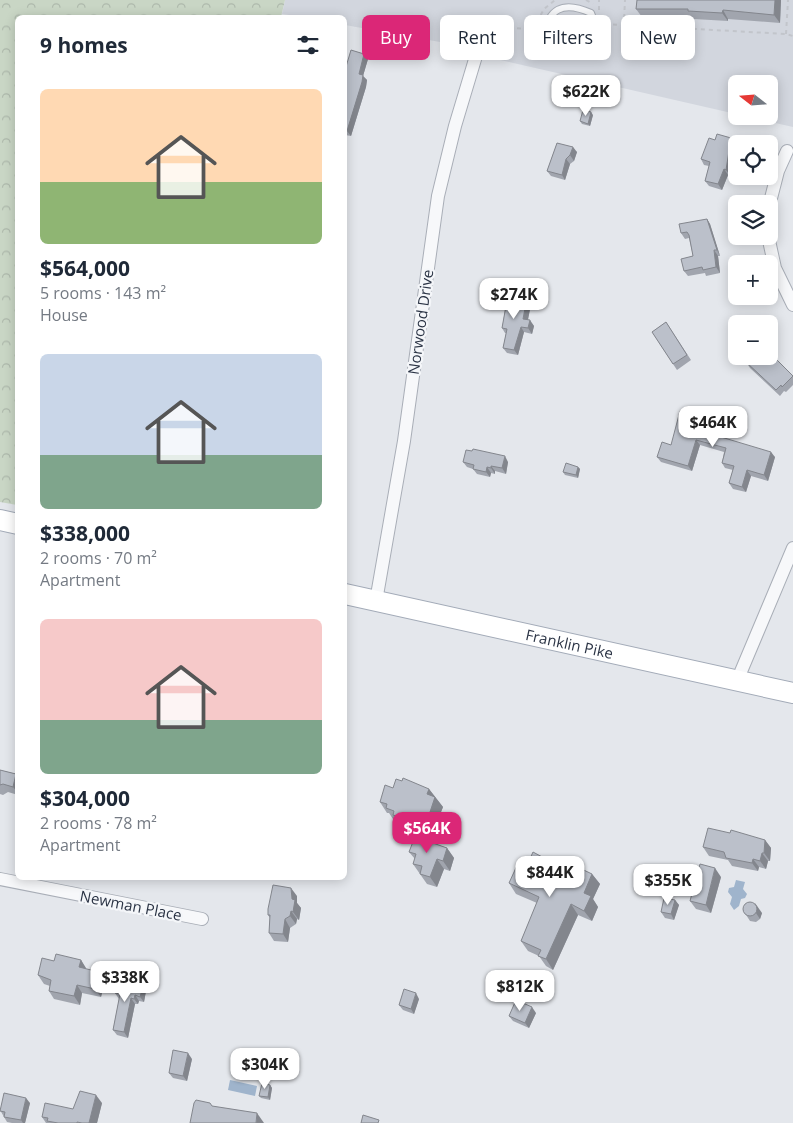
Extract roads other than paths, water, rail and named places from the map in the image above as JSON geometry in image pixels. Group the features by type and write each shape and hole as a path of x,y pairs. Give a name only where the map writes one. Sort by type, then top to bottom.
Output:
{"main road":[{"path":"0,520 15,523"},
{"name":"Franklin Pike","path":"347,594 793,693"}],"street":[{"name":"Norwood Drive","path":"376,601 404,441 438,196 453,134 475,60"},
{"path":"772,195 778,171 787,151"},
{"path":"770,245 775,268 793,305"},
{"path":"736,680 793,548"},
{"name":"Newman Place","path":"0,879 202,919"}],"lane":[{"path":"549,15 552,10 560,5 572,3 592,15"}],"water":[{"path":"736,880 745,882 743,889 747,894 745,898 741,899 739,906 734,910 730,904 732,897 728,892 729,888 734,887"},
{"path":"230,1080 257,1086 255,1096 228,1090"}]}
